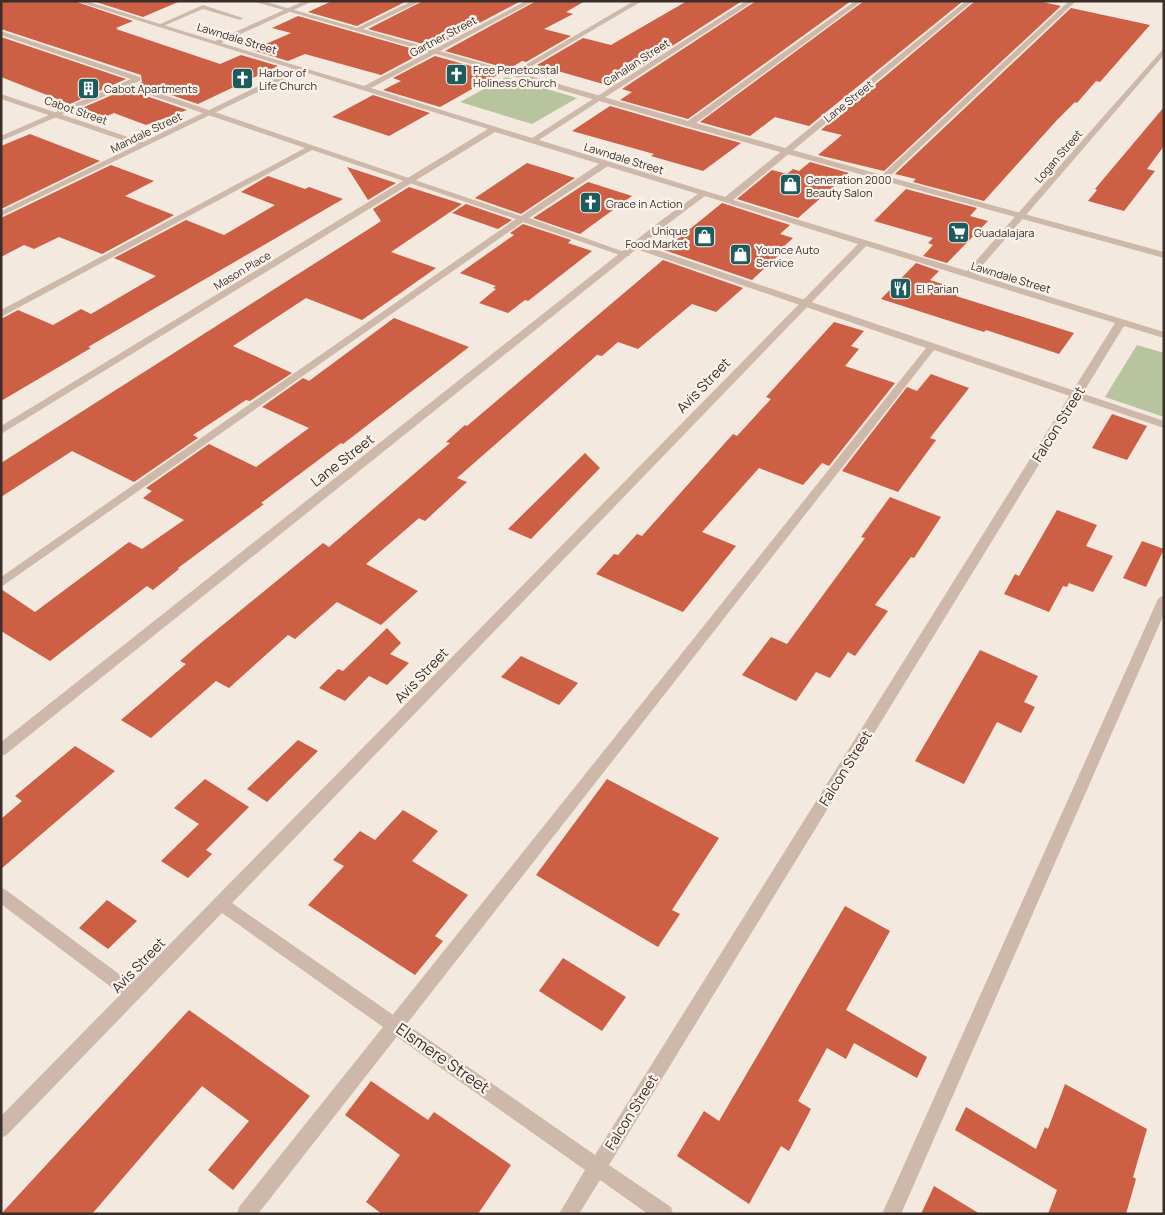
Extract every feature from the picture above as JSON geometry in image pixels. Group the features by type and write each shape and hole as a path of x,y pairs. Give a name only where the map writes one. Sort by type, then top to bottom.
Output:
{"street":[{"path":"256,1 689,124 1164,255"},
{"path":"215,43 310,1"},
{"path":"357,30 418,1"},
{"name":"Gartner Street","path":"364,89 531,1"},
{"path":"514,74 639,1"},
{"name":"Cahalan Street","path":"533,141 751,1"},
{"path":"689,124 859,1"},
{"name":"Lane Street","path":"726,201 970,1"},
{"path":"883,178 1073,1"},
{"name":"Lawndale Street","path":"84,2 1164,335"},
{"path":"159,26 203,7 240,18"},
{"path":"1,33 136,79 1,139"},
{"name":"Logan Street","path":"968,276 1164,50"},
{"name":"Mandale Street","path":"1,214 300,69"},
{"path":"125,84 626,254"},
{"name":"Cabot Street","path":"1,96 144,145"},
{"name":"Mason Place","path":"1,431 494,129"},
{"path":"1,314 312,147"},
{"path":"1,583 522,218 605,164"},
{"name":"Lane Street","path":"1,750 703,194"},
{"name":"Avis Street","path":"1,1129 864,243"},
{"path":"636,246 1164,425"},
{"name":"Falcon Street","path":"568,1214 1121,322"},
{"path":"246,1214 932,347"},
{"path":"891,1214 1164,600"},
{"path":"1,895 132,994"},
{"name":"Elsmere Street","path":"221,904 664,1214"}],"green space":[{"path":"506,77 577,98 532,124 460,102"},
{"path":"1137,345 1164,353 1164,417 1105,397"}],"building":[{"path":"1,1 74,1 133,21 116,29 220,64 241,55 278,66 198,104 138,84 142,82 141,75 1,29"},
{"path":"93,1 178,1 178,2 143,17"},
{"path":"332,1 407,1 357,26 308,12"},
{"path":"423,1 521,1 434,47 368,29"},
{"path":"536,1 585,1 566,12 573,14 544,29 571,36 526,62 522,61 509,69 445,51"},
{"path":"687,1 742,1 610,86 537,65 583,38 611,45"},
{"path":"756,1 851,1 688,119 620,100 632,92 622,89"},
{"path":"864,1 963,1 809,126 775,117 750,136 700,122"},
{"path":"975,1 1038,1 1061,6 884,171 818,155 842,135 821,130"},
{"path":"1071,8 1150,25 1100,82 1096,81 1077,103 1075,102 1057,120 984,201 913,182 916,179 895,174"},
{"path":"298,16 424,52 381,75 305,54 288,61 252,50 291,33 272,28"},
{"path":"1,37 126,79 70,104 1,77"},
{"path":"435,56 499,74 440,107 383,90 401,81 393,78"},
{"path":"126,89 187,110 146,125 114,113 105,117 82,108"},
{"path":"373,95 430,113 389,136 332,117"},
{"path":"610,106 741,143 703,171 651,156 654,154 572,131"},
{"path":"1164,107 1164,146 1147,169 1155,171 1124,211 1088,201 1097,190 1095,189"},
{"path":"30,134 100,161 1,209 1,146"},
{"path":"810,162 849,173 798,218 737,199 772,170 787,174 793,169 799,171"},
{"path":"527,163 575,178 521,214 475,198"},
{"path":"111,165 154,181 125,196 174,215 102,254 59,237 34,249 24,245 1,257 1,218"},
{"path":"347,167 396,183 368,200"},
{"path":"268,176 305,189 309,187 343,199 88,347 91,348 1,401 1,319 18,310 53,325 81,309 91,314 156,276 114,258 186,220 224,235 275,205 241,192"},
{"name":"Grace in Action","path":"588,182 632,196 580,234 533,218"},
{"path":"409,187 462,204 391,252 436,268 362,320 306,298 233,346 292,373 250,401 246,400 193,435 198,438 134,482 72,451 1,497 1,463 381,221 373,209"},
{"path":"906,189 977,208 970,216 988,221 947,263 923,256 933,245 928,243 933,238 874,221"},
{"path":"722,203 790,225 780,234 793,238 781,249 784,250 752,280 664,250"},
{"path":"466,204 512,220 498,229 452,213"},
{"path":"523,224 571,240 568,243 592,251 528,301 525,300 508,313 479,303 496,289 493,288 496,286 460,273 514,235 510,233"},
{"path":"663,260 743,288 716,312 692,304 638,349 618,342 602,356 597,355 457,478 467,482 425,521 419,518 366,564 418,591 381,625 337,602 295,639 288,635 229,688 216,681 151,738 121,720 186,664 180,661 202,642 323,543 329,547 450,443 446,442 465,425 467,426"},
{"path":"916,263 939,271 930,280 961,290 956,296 1074,333 1059,354 881,299"},
{"path":"394,318 469,347 343,444 341,443 261,503 264,504 178,568 153,590 147,586 50,661 1,631 1,589 35,612 129,542 142,549 184,520 143,498 152,491 146,488 209,444 256,467 309,428 262,407 303,378 309,381"},
{"path":"834,322 864,331 851,346 859,349 845,366 895,383 829,466 822,463 803,485 759,468 702,532 736,546 683,612 596,574 614,554 618,555 637,534 642,536 733,434 737,436 771,399 766,397"},
{"path":"931,374 969,388 930,438 936,440 898,492 842,471 907,387 917,391"},
{"path":"1112,414 1147,426 1127,460 1092,448"},
{"path":"585,453 600,468 531,539 508,529"},
{"path":"890,497 941,517 914,558 911,557 875,605 888,611 855,656 848,652 830,678 816,672 796,701 742,675 771,637 787,644 865,538 861,537"},
{"path":"1057,510 1097,525 1086,546 1113,556 1093,592 1069,583 1067,587 1063,586 1049,612 1004,594 1015,574 1019,576"},
{"path":"1142,541 1164,549 1146,587 1123,578"},
{"path":"387,628 401,643 390,654 409,663 387,685 369,676 345,701 319,688 338,669 343,671"},
{"path":"980,650 1038,676 1024,702 1035,707 1021,733 997,722 964,784 915,761"},
{"path":"521,656 578,683 559,705 501,677"},
{"path":"298,740 318,751 267,802 247,789"},
{"path":"75,746 115,771 1,869 1,819 22,801 15,796"},
{"path":"205,779 249,807 206,850 212,854 188,878 161,861 199,824 174,808"},
{"path":"607,779 719,838 672,910 680,914 658,947 536,875"},
{"path":"403,810 438,831 412,861 468,895 435,936 443,941 415,975 308,905 344,866 333,860 360,831 375,840"},
{"path":"107,900 137,921 108,949 79,928"},
{"path":"845,906 890,931 846,1010 927,1057 917,1078 854,1043 846,1059 827,1048 798,1101 811,1109 789,1151 781,1146 749,1204 677,1156 704,1111 719,1121"},
{"path":"563,958 626,997 602,1031 539,991"},
{"path":"189,1010 310,1096 233,1190 208,1170 249,1121 202,1086 92,1214 1,1214"},
{"path":"371,1081 428,1120 434,1112 511,1165 478,1214 382,1214 366,1202 400,1155 345,1115"},
{"path":"1065,1084 1147,1129 1133,1177 1136,1179 1126,1214 1048,1214 1057,1190 955,1130 966,1107 1036,1149 1045,1127 1048,1129"},
{"path":"934,1186 980,1214 921,1214"}],"place":[{"name":"Free Penetcostal Holiness Church","path":"457,75"},
{"name":"Harbor of Life Church","path":"243,78"},
{"name":"Cabot Apartments","path":"88,88"},
{"name":"Generation 2000 Beauty Salon","path":"790,185"},
{"name":"Grace in Action","path":"590,203"},
{"name":"Guadalajara","path":"958,232"},
{"name":"Unique Food Market","path":"704,236"},
{"name":"Younce Auto Service","path":"740,255"},
{"name":"El Parian","path":"900,288"}]}
